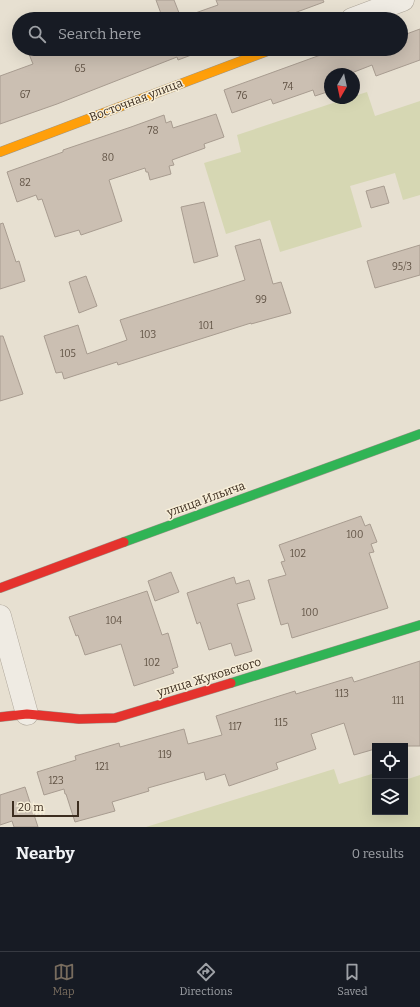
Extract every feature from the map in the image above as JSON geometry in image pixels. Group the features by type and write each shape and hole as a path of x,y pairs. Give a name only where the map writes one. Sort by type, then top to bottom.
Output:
{"street":[{"path":"371,12 403,0"},
{"name":"Восточная улица","path":"0,152 254,56"},
{"name":"улица Ильича","path":"0,588 420,434"},
{"path":"0,616 27,714"},
{"name":"улица Жуковского","path":"0,717 27,714 79,719 115,718 420,625"}],"green space":[{"path":"367,92 375,116 420,101 420,195 403,200 395,173 350,186 362,227 280,252 270,220 226,234 204,163 241,152 237,135 330,104 360,104 360,94"},
{"path":"334,769 339,784 372,774 372,815 408,815 408,779 420,775 420,827 146,827"}],"building":[{"path":"156,0 174,0 179,12 160,12"},
{"path":"216,0 323,0 324,2 297,12 198,12 218,5"},
{"path":"420,29 420,60 376,76 372,65 360,70 360,68 324,68 324,93 315,96 313,90 273,104 271,99 232,113 224,90 318,56 408,56 408,33"},
{"path":"30,56 189,56 178,60 177,57 57,104 0,124 0,76 33,64"},
{"path":"216,114 224,137 204,144 205,148 172,160 174,165 169,166 171,174 150,180 148,172 146,172 145,168 109,180 122,221 81,235 79,230 55,237 42,199 38,200 36,195 17,202 7,172 63,152 63,150 164,115 166,123 171,121 173,128"},
{"path":"384,186 389,203 371,208 366,191"},
{"path":"204,202 218,256 194,263 181,207"},
{"path":"3,223 16,262 19,261 25,281 0,289 0,224"},
{"path":"260,239 273,284 281,282 291,313 251,323 118,365 117,362 64,379 62,372 56,373 44,336 78,325 87,354 127,340 120,320 245,280 235,246"},
{"path":"420,245 420,275 375,288 367,261"},
{"path":"86,276 97,306 79,313 69,282"},
{"path":"0,336 3,336 23,394 0,401"},
{"path":"361,516 365,526 370,524 377,542 371,544 374,552 369,553 388,608 292,638 288,623 281,625 268,580 286,575 281,562 285,561 279,545"},
{"path":"171,572 179,592 155,601 148,581"},
{"path":"234,577 236,584 249,580 255,599 237,604 252,651 235,656 231,643 209,650 200,622 197,624 187,593"},
{"path":"147,591 162,635 168,633 178,667 172,669 174,673 134,686 121,644 85,655 78,635 76,636 69,617"},
{"path":"420,661 420,746 408,746 408,743 372,743 372,750 354,755 344,723 311,734 316,749 276,763 278,769 229,786 225,774 206,780 204,772 148,788 149,791 112,802 115,811 75,822 64,789 44,795 37,772 76,760 75,756 119,743 120,747 184,729 188,744 222,735 216,716 295,691 296,694 352,677 354,682"},
{"path":"25,787 38,827 14,827 12,821 0,825 0,795"}],"traffic: fast":[{"path":"124,542 420,434"},
{"path":"231,683 420,625"}],"traffic: slow":[{"path":"0,152 254,56"}],"traffic: jam":[{"path":"0,588 124,542"},
{"path":"0,717 27,714 79,719 115,718 231,683"}]}
